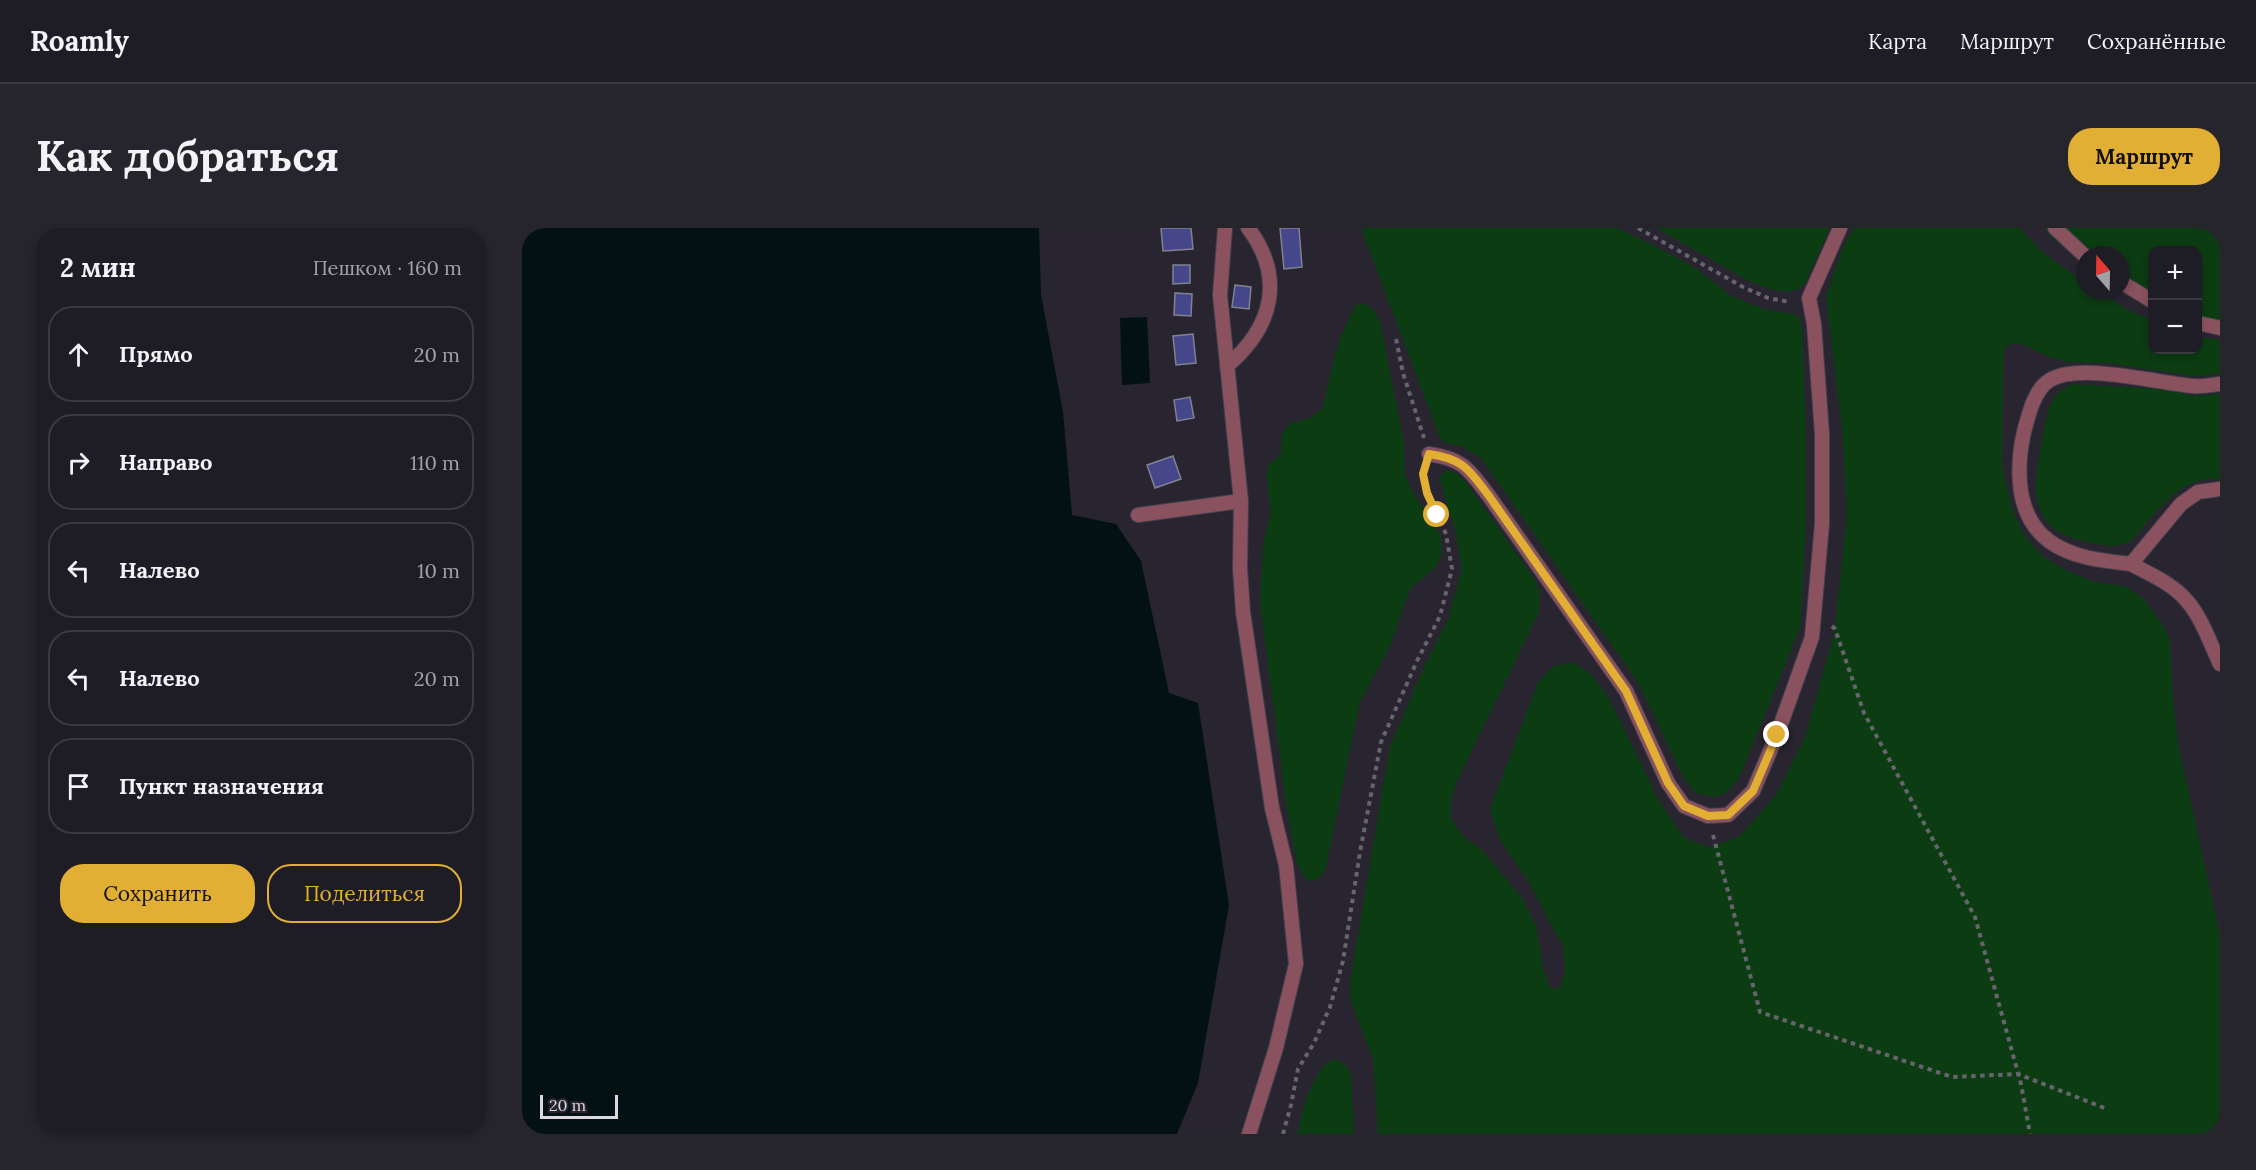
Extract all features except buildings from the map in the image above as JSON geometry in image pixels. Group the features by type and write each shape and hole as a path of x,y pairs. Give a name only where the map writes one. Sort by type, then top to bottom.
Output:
{"lane":[{"path":"1225,228 1220,295 1241,501 1240,568 1243,612 1272,808 1286,865 1296,964 1276,1048 1249,1134"},
{"path":"1227,366 1245,350 1263,321 1271,287 1267,263 1257,239 1248,228"},
{"path":"1429,454 1449,457 1468,470 1489,496 1626,691 1668,783 1684,806 1708,816 1728,815 1753,791 1777,735 1812,637 1822,525 1822,434 1814,324 1809,298 1840,228"},
{"path":"2055,228 2076,248"},
{"path":"2130,289 2150,300"},
{"path":"2202,324 2220,328"},
{"path":"2220,384 2194,387 2161,381 2067,373 2048,381 2033,401 2023,431 2018,467 2023,500 2034,525 2048,540 2068,551 2098,561 2131,564 2156,576 2186,599 2202,625 2220,664"},
{"path":"2131,564 2181,504 2198,492 2220,489"},
{"path":"1138,515 1241,501"}],"path":[{"path":"1638,228 1743,287 1768,298 1790,302 1809,298"},
{"path":"1283,1134 1298,1069 1314,1043 1330,1007 1343,961 1360,852 1381,742 1440,616 1452,569 1446,534 1427,493 1423,474 1429,454 1403,373 1396,339"},
{"path":"1815,614 1836,629 1864,713 1975,917 2018,1074 2030,1134"},
{"path":"1708,816 1760,1012 1952,1077 2018,1074 2107,1109"}],"green space":[{"path":"1361,228 1617,228 1697,269 1731,296 1764,309 1794,314 1800,318 1806,434 1806,524 1800,628 1739,778 1722,795 1713,797 1695,793 1682,775 1639,684 1481,458 1461,446 1446,443 1440,438"},
{"path":"1656,228 1830,228 1805,283 1801,288 1789,292 1773,290 1749,281"},
{"path":"1854,228 2020,228 2042,252 2076,277 2076,300 2112,300 2148,318 2148,354 2202,354 2202,338 2220,340 2220,374 2191,376 2107,363 2067,362 2052,358 2022,344 2013,343 2006,346 2004,351 2002,467 2011,505 2023,534 2041,555 2063,569 2094,582 2125,586 2144,599 2165,628 2170,642 2178,743 2220,936 2220,1134 1378,1134 1373,1059 1351,1002 1350,983 1390,746 1425,665 1448,619 1462,569 1455,530 1439,477 1446,470 1458,474 1465,481 1534,578 1540,591 1539,612 1457,781 1451,800 1451,816 1464,837 1482,850 1522,898 1536,925 1543,967 1549,985 1554,989 1560,988 1565,972 1563,947 1527,879 1500,840 1490,809 1538,682 1554,666 1573,662 1593,676 1610,700 1658,799 1683,837 1709,847 1739,837 1776,795 1805,737 1834,634 1847,515 1842,429 1826,296 1843,247"},
{"path":"2044,228 2220,228 2220,323 2202,320 2202,246 2148,246 2148,298 2130,288 2130,246 2076,246 2076,255 2052,238"},
{"path":"1357,304 1366,304 1374,311 1380,323 1404,444 1405,475 1441,536 1442,552 1436,567 1410,589 1390,646 1360,702 1326,867 1320,878 1308,881 1297,863 1286,805 1260,603 1263,546 1271,511 1266,474 1269,464 1281,454 1282,433 1290,424 1310,418 1323,408 1344,328"},
{"path":"2073,384 2160,389 2195,396 2220,394 2220,479 2205,479 2180,490 2159,509 2131,541 2126,543 2098,545 2057,531 2048,523 2039,507 2036,496 2037,476 2044,429 2051,404 2058,393"},
{"path":"1331,1060 1344,1063 1351,1075 1354,1134 1297,1134 1313,1084"}],"shaded area":[{"path":"522,228 1039,228 1041,295 1063,412 1072,515 1116,524 1141,561 1169,693 1198,703 1229,905 1198,1083 1177,1134 522,1134"},
{"path":"1147,317 1150,383 1122,385 1120,318"}],"route":[{"path":"1437,515 1427,493 1423,474 1429,454 1449,457 1468,470 1489,496 1626,691 1668,783 1684,806 1708,816 1728,815 1753,791 1777,735"}]}
